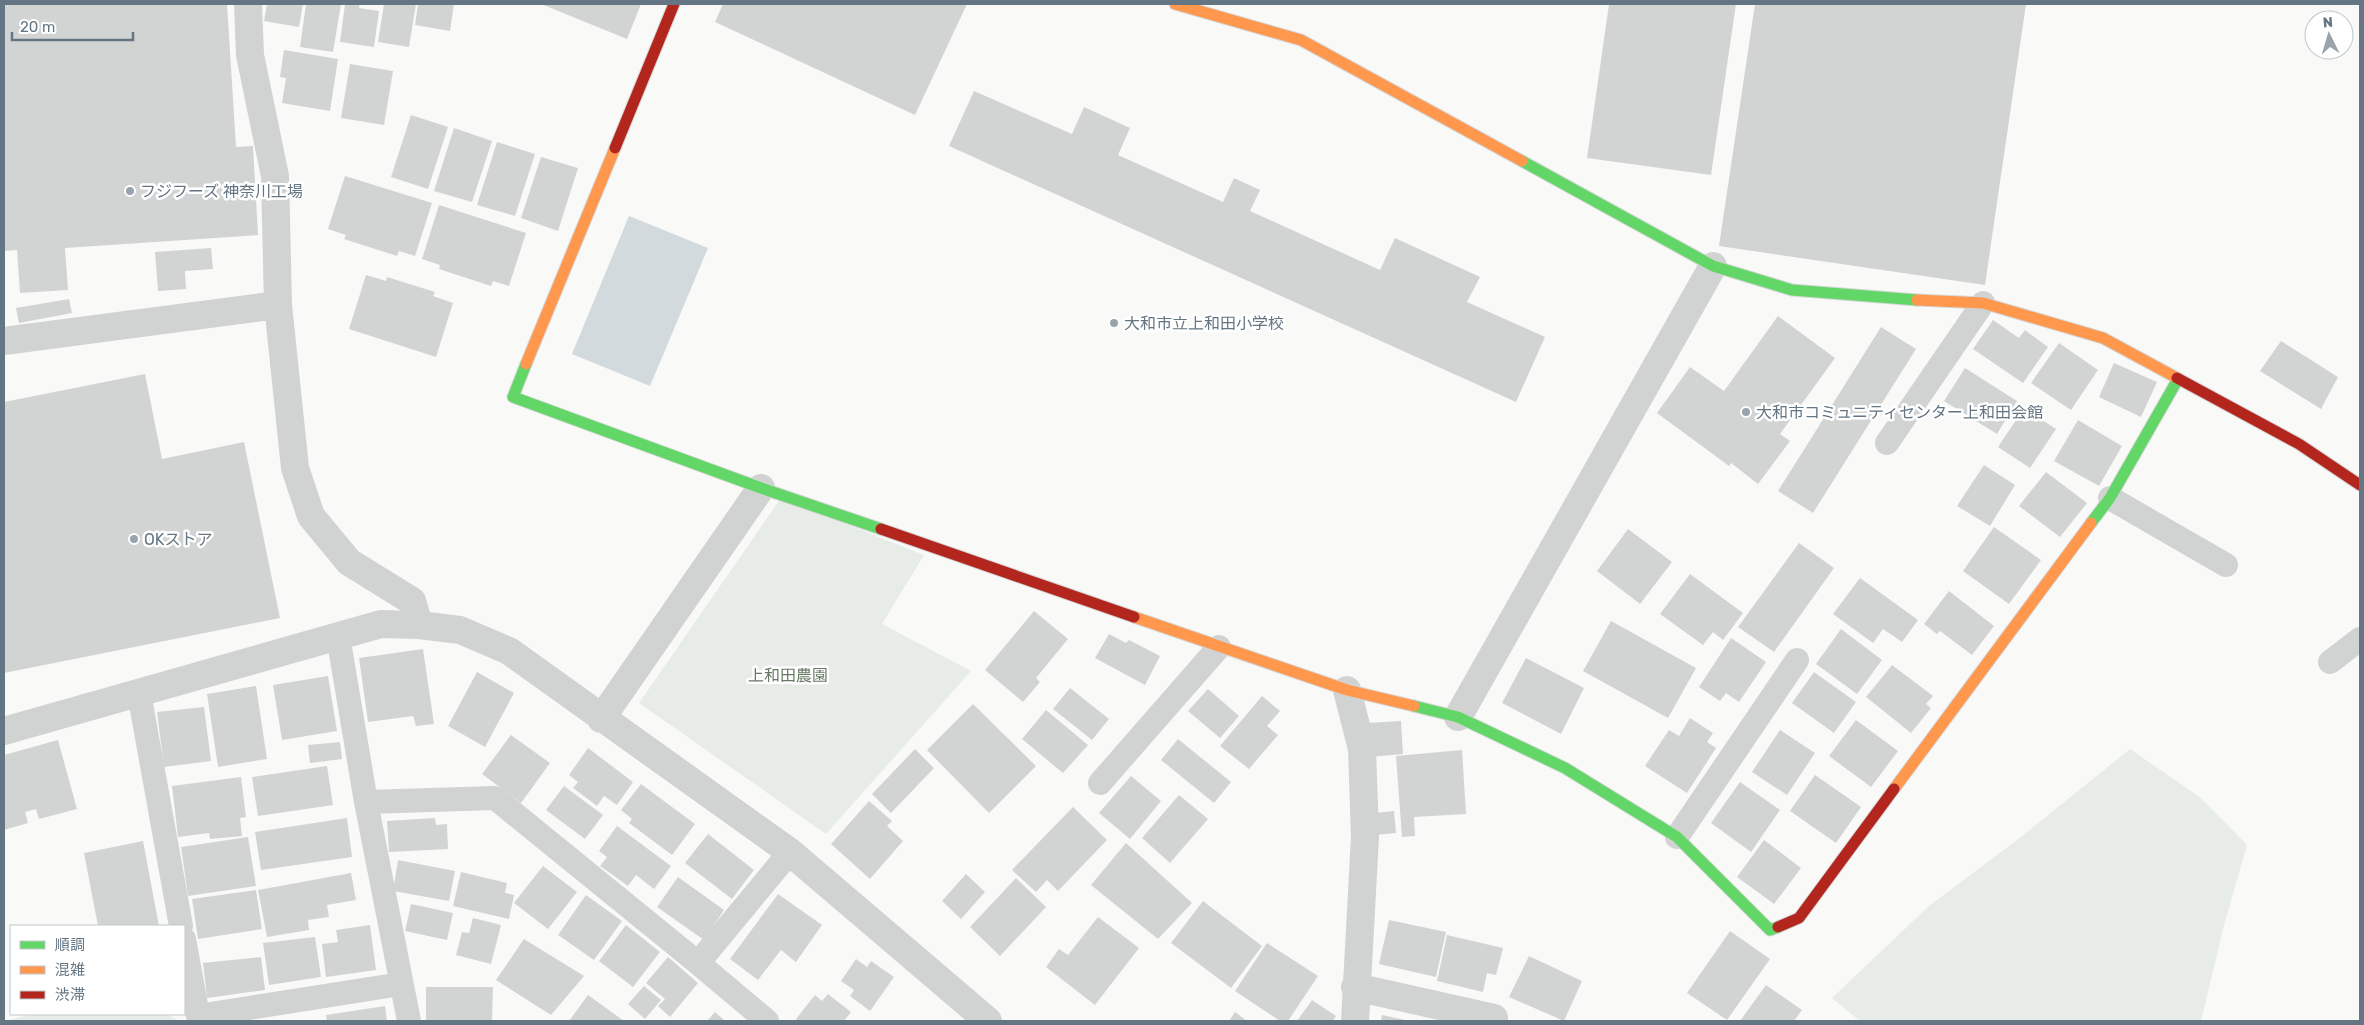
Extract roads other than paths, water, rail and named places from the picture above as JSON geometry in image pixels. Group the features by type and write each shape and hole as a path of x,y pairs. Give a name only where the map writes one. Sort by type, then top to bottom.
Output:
{"street":[{"path":"248,4 250,55 275,176 278,305 295,468 311,516 349,562 412,601 419,625"},
{"path":"674,4 513,397 761,488 1347,690 1458,717 1565,768 1677,837 1770,930 1799,918 2110,498 2178,379"},
{"path":"1175,4 1301,40 1713,266 1792,290 1908,300 1983,303 2103,338 2299,444 2360,485"},
{"path":"1458,717 1713,266"},
{"path":"4,341 278,305"},
{"path":"601,719 761,488"},
{"path":"4,731 381,624 419,625 460,630 509,651 601,719 790,852 988,1021"},
{"path":"1347,690 1362,749 1365,837 1355,987 1355,1021"},
{"path":"1355,987 1494,1018 1492,1021"}],"lane":[{"path":"1887,443 1983,303"},
{"path":"2110,498 2226,564"},
{"path":"338,636 366,802 409,1021"},
{"path":"2330,662 2360,640"},
{"path":"1100,784 1219,646"},
{"path":"1677,837 1797,660"},
{"path":"138,693 181,925"},
{"path":"366,802 495,798 767,1021"},
{"path":"698,963 790,852"},
{"path":"185,944 198,1016 401,984"}],"place":[{"name":"フジフーズ 神奈川工場","path":"130,191"},
{"name":"大和市立上和田小学校","path":"1114,323"},
{"name":"大和市コミュニティセンター上和田会館","path":"1746,412"},
{"name":"OKストア","path":"134,539"}],"park label":[{"name":"上和田農園","path":"788,675"}]}
